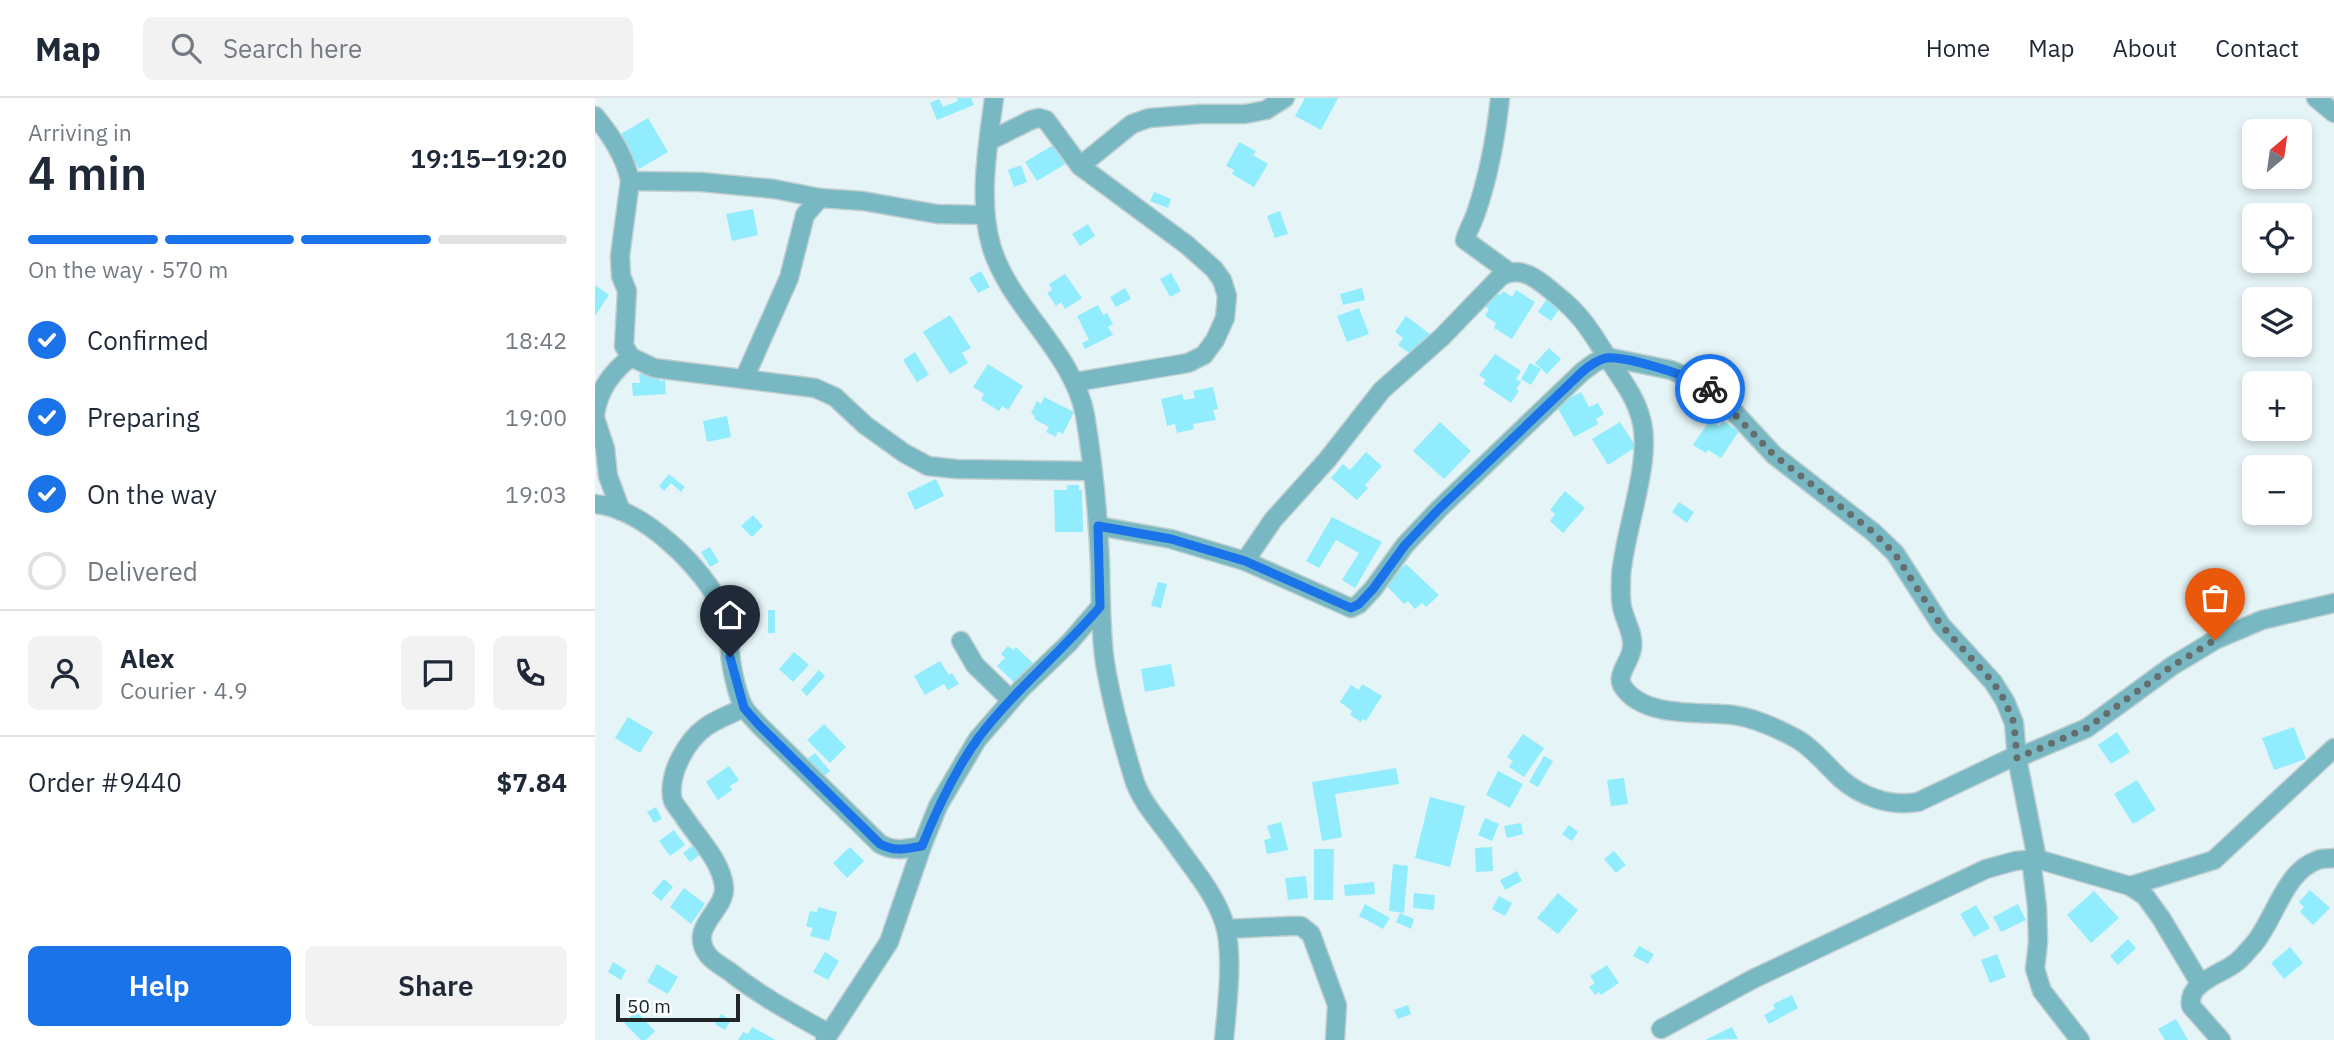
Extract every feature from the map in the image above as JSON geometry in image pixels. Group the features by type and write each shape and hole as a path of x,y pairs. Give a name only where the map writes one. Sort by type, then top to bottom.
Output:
{"street":[{"path":"994,98 985,215 991,247 1005,276 1075,382 1084,414 1098,526 1100,607 1105,664 1134,779 1148,807 1214,901 1226,929 1228,967 1224,1040"},
{"path":"1080,166 1132,124 1149,118 1245,114 1266,110 1285,98"},
{"path":"1500,98 1495,140 1478,207 1465,240 1509,272"},
{"path":"2316,98 2334,113"},
{"path":"595,116 614,142 628,169 630,181 620,256 621,276 627,291 624,346 631,357 654,368 815,388 835,397 865,425 904,453 928,466 956,469 1091,471"},
{"path":"989,141 1039,118 1050,124 1080,166 1154,219 1196,253 1223,280 1227,296 1225,318 1215,340 1204,355 1188,363 1075,382"},
{"path":"630,181 701,182 863,201 937,214 985,215"},
{"path":"744,379 789,278 805,215 820,198"},
{"path":"1245,561 1273,520 1327,460 1382,390 1458,322 1500,277 1518,270 1572,308 1591,329 1632,396 1642,420 1640,473 1621,575 1622,607 1631,630 1633,650 1621,677 1621,684 1627,692 1641,701 1667,711 1733,715 1769,724 1800,741 1843,780 1863,793 1901,805 1918,802 2087,728 2172,666 2215,640 2262,620 2334,603"},
{"path":"621,511 608,476 605,448 595,416 597,404 612,373 631,357"},
{"path":"1098,526 1171,539 1245,561 1351,608 1359,604 1373,589 1405,545 1439,509 1594,363 1607,358 1671,370 1707,386 1774,455 1873,532 1895,554 1941,625 1993,682 2005,701 2014,723 2034,859 2038,942 2035,968 2042,991 2080,1040"},
{"path":"595,504 608,505 647,526 677,549 712,591 724,611 730,657 744,708 880,844 898,850 922,846"},
{"path":"744,708 712,722 696,733 675,769 673,801 708,851 723,880 725,892 705,923 702,940 708,955 766,999 826,1037 889,942 938,806 977,740 1011,700 1069,643 1100,607"},
{"path":"961,641 975,665 1011,700"},
{"path":"2130,886 2214,860 2334,748"},
{"path":"2221,1040 2192,1006 2191,996 2200,983 2238,962 2257,940 2288,886 2302,869 2318,860 2334,858"},
{"path":"1661,1029 1753,979 1986,869 2034,859 2130,886 2145,896 2200,983"},
{"path":"1226,929 1301,926 1311,934 1338,1005 1335,1040"}],"building":[{"path":"957,98 971,98 974,105 937,120 930,103 939,99 943,107 958,101"},
{"path":"1305,98 1338,98 1321,130 1295,116"},
{"path":"648,118 668,152 639,169 619,135"},
{"path":"1239,142 1256,151 1253,155 1268,164 1254,187 1232,174 1234,170 1226,166"},
{"path":"1055,144 1067,163 1037,181 1025,162"},
{"path":"1021,165 1027,182 1014,187 1008,170"},
{"path":"1154,192 1171,199 1168,208 1150,201"},
{"path":"753,209 758,235 732,241 726,214"},
{"path":"1280,211 1288,234 1275,238 1267,216"},
{"path":"1088,224 1095,236 1080,246 1072,234"},
{"path":"981,271 990,287 978,293 969,278"},
{"path":"1171,273 1181,291 1170,297 1160,279"},
{"path":"1065,274 1082,298 1065,309 1061,302 1056,306 1047,293 1052,290 1049,284"},
{"path":"595,285 609,295 595,316"},
{"path":"1125,288 1131,299 1116,307 1110,297"},
{"path":"1362,288 1365,300 1343,305 1340,294"},
{"path":"1493,290 1500,295 1503,291 1512,297 1516,290 1535,302 1512,339 1494,328 1496,323 1485,316 1489,309 1483,306"},
{"path":"1549,296 1562,305 1551,321 1538,312"},
{"path":"1098,305 1103,315 1107,313 1113,324 1108,327 1113,335 1085,349 1082,343 1089,340 1077,316"},
{"path":"1359,308 1369,334 1347,342 1337,316"},
{"path":"950,315 971,348 962,353 968,363 950,374 923,332"},
{"path":"1406,316 1430,334 1420,349 1417,347 1412,355 1398,345 1403,338 1395,332"},
{"path":"1549,348 1561,359 1547,374 1535,363"},
{"path":"915,352 929,375 917,382 903,360"},
{"path":"1495,354 1521,371 1516,379 1521,382 1516,389 1519,391 1511,403 1483,384 1486,380 1479,375"},
{"path":"1530,363 1541,369 1531,385 1521,379"},
{"path":"988,364 1023,386 1008,410 1002,406 999,411 981,400 984,394 973,387"},
{"path":"659,373 660,381 665,380 666,394 633,396 632,383 640,383 639,374"},
{"path":"1213,387 1218,409 1213,410 1216,420 1193,424 1194,429 1177,433 1175,424 1167,426 1161,399 1182,394 1184,400 1195,398 1193,391"},
{"path":"1581,392 1589,407 1598,403 1604,414 1596,419 1598,424 1574,437 1556,405"},
{"path":"1044,397 1074,412 1063,434 1058,431 1056,437 1046,432 1049,427 1034,419 1035,416 1031,413 1037,401 1041,404"},
{"path":"727,416 731,437 707,442 703,421"},
{"path":"1710,420 1719,426 1723,421 1739,431 1721,458 1693,445"},
{"path":"1440,422 1471,451 1444,479 1413,451"},
{"path":"1620,422 1636,447 1608,465 1592,439"},
{"path":"1366,452 1382,466 1365,485 1368,488 1357,500 1331,478 1343,464 1350,470"},
{"path":"669,474 685,487 681,492 671,483 664,491 659,486"},
{"path":"936,479 944,496 915,510 907,493"},
{"path":"1067,485 1079,485 1079,490 1082,490 1083,532 1055,532 1054,490 1067,490"},
{"path":"1565,491 1585,508 1563,533 1550,521 1555,514 1550,510"},
{"path":"1679,502 1694,512 1687,523 1672,512"},
{"path":"753,515 763,526 752,537 741,526"},
{"path":"1332,517 1382,542 1355,588 1342,580 1359,553 1336,540 1319,568 1306,561"},
{"path":"710,547 719,562 710,567 701,552"},
{"path":"1406,564 1439,595 1426,607 1422,603 1415,609 1408,601 1404,604 1385,584"},
{"path":"1158,582 1167,584 1161,608 1151,606"},
{"path":"768,610 775,610 775,633 768,633"},
{"path":"1008,646 1013,650 1016,647 1035,665 1017,685 997,666 1005,658 1001,654"},
{"path":"794,652 809,665 793,682 779,669"},
{"path":"940,661 959,684 948,690 944,684 925,695 914,676"},
{"path":"1171,664 1175,686 1145,692 1141,669"},
{"path":"819,670 825,676 807,696 801,690"},
{"path":"1362,684 1382,696 1366,721 1363,719 1361,722 1350,715 1352,711 1340,702 1351,685 1359,690"},
{"path":"628,717 653,732 640,753 615,738"},
{"path":"824,724 846,747 830,763 807,740"},
{"path":"2294,727 2306,759 2274,770 2262,738"},
{"path":"2117,732 2130,752 2111,764 2098,745"},
{"path":"1523,734 1544,748 1524,777 1509,767 1513,761 1507,757"},
{"path":"815,753 830,771 822,778 807,759"},
{"path":"1544,756 1553,761 1538,787 1529,782"},
{"path":"729,766 739,780 730,786 732,790 718,800 706,782"},
{"path":"1396,768 1399,784 1335,794 1342,837 1322,841 1312,782"},
{"path":"1498,771 1523,784 1510,808 1486,795"},
{"path":"1624,778 1628,804 1611,806 1607,780"},
{"path":"2137,780 2156,810 2133,824 2114,794"},
{"path":"1430,797 1465,806 1450,867 1415,858"},
{"path":"656,807 662,819 654,823 647,812"},
{"path":"1485,818 1499,824 1492,841 1478,835"},
{"path":"1281,822 1288,850 1267,854 1264,840 1271,838 1267,826"},
{"path":"1521,823 1523,834 1507,838 1504,826"},
{"path":"1569,825 1578,832 1572,841 1562,834"},
{"path":"674,830 685,845 670,856 659,841"},
{"path":"696,843 702,853 690,862 683,853"},
{"path":"850,847 864,861 847,878 833,863"},
{"path":"1492,847 1493,871 1476,872 1475,848"},
{"path":"1314,849 1334,849 1333,900 1314,900"},
{"path":"1614,851 1626,865 1616,873 1604,859"},
{"path":"1393,864 1408,866 1404,913 1389,911"},
{"path":"1517,871 1522,881 1505,890 1500,880"},
{"path":"1306,876 1308,898 1288,900 1285,878"},
{"path":"664,879 673,887 661,901 652,893"},
{"path":"1374,882 1375,894 1345,896 1344,885"},
{"path":"684,888 705,904 691,924 670,907"},
{"path":"2310,890 2330,908 2313,925 2300,912 2304,907 2299,902"},
{"path":"2094,891 2119,918 2091,943 2067,915"},
{"path":"1414,893 1435,895 1434,910 1413,908"},
{"path":"1558,893 1578,910 1558,934 1537,918"},
{"path":"1499,896 1512,903 1505,916 1492,909"},
{"path":"1365,904 1390,918 1383,929 1359,916"},
{"path":"2018,904 2026,920 2001,932 1993,917"},
{"path":"1976,905 1990,928 1974,937 1960,914"},
{"path":"818,907 837,912 829,941 810,936 813,928 806,926 810,911 817,912"},
{"path":"1400,913 1414,919 1411,929 1396,922"},
{"path":"2128,939 2136,948 2118,965 2110,956"},
{"path":"1639,946 1654,954 1648,964 1633,956"},
{"path":"2290,947 2303,963 2284,979 2271,963"},
{"path":"825,952 839,961 828,980 813,972"},
{"path":"1997,954 2006,977 1990,983 1981,960"},
{"path":"613,962 626,970 621,980 608,972"},
{"path":"657,964 678,977 668,994 647,982"},
{"path":"1607,965 1619,983 1601,995 1599,992 1595,995 1589,987 1595,983 1590,976"},
{"path":"1792,995 1798,1008 1769,1024 1764,1015 1775,1009 1773,1004"},
{"path":"1408,1005 1411,1014 1398,1019 1394,1010"},
{"path":"636,1011 655,1031 646,1040 641,1040 624,1023"},
{"path":"721,1014 731,1020 725,1030 715,1024"},
{"path":"2176,1019 2188,1040 2165,1040 2158,1029"},
{"path":"752,1027 776,1040 738,1040 743,1032 748,1034"},
{"path":"1732,1027 1738,1039 1705,1040"}],"way so far":[{"path":"1710,389 1774,455 1873,532 1895,554 1941,625 1993,682 2005,701 2014,723 2017,758 2087,728 2172,666 2215,640"}],"route":[{"path":"730,657 744,708 759,725 880,844 898,850 922,846 938,806 977,740 1020,689 1069,643 1100,607 1098,526 1171,539 1245,561 1351,608 1359,604 1373,589 1405,545 1439,509 1594,363 1607,358 1671,370 1710,389"}]}
